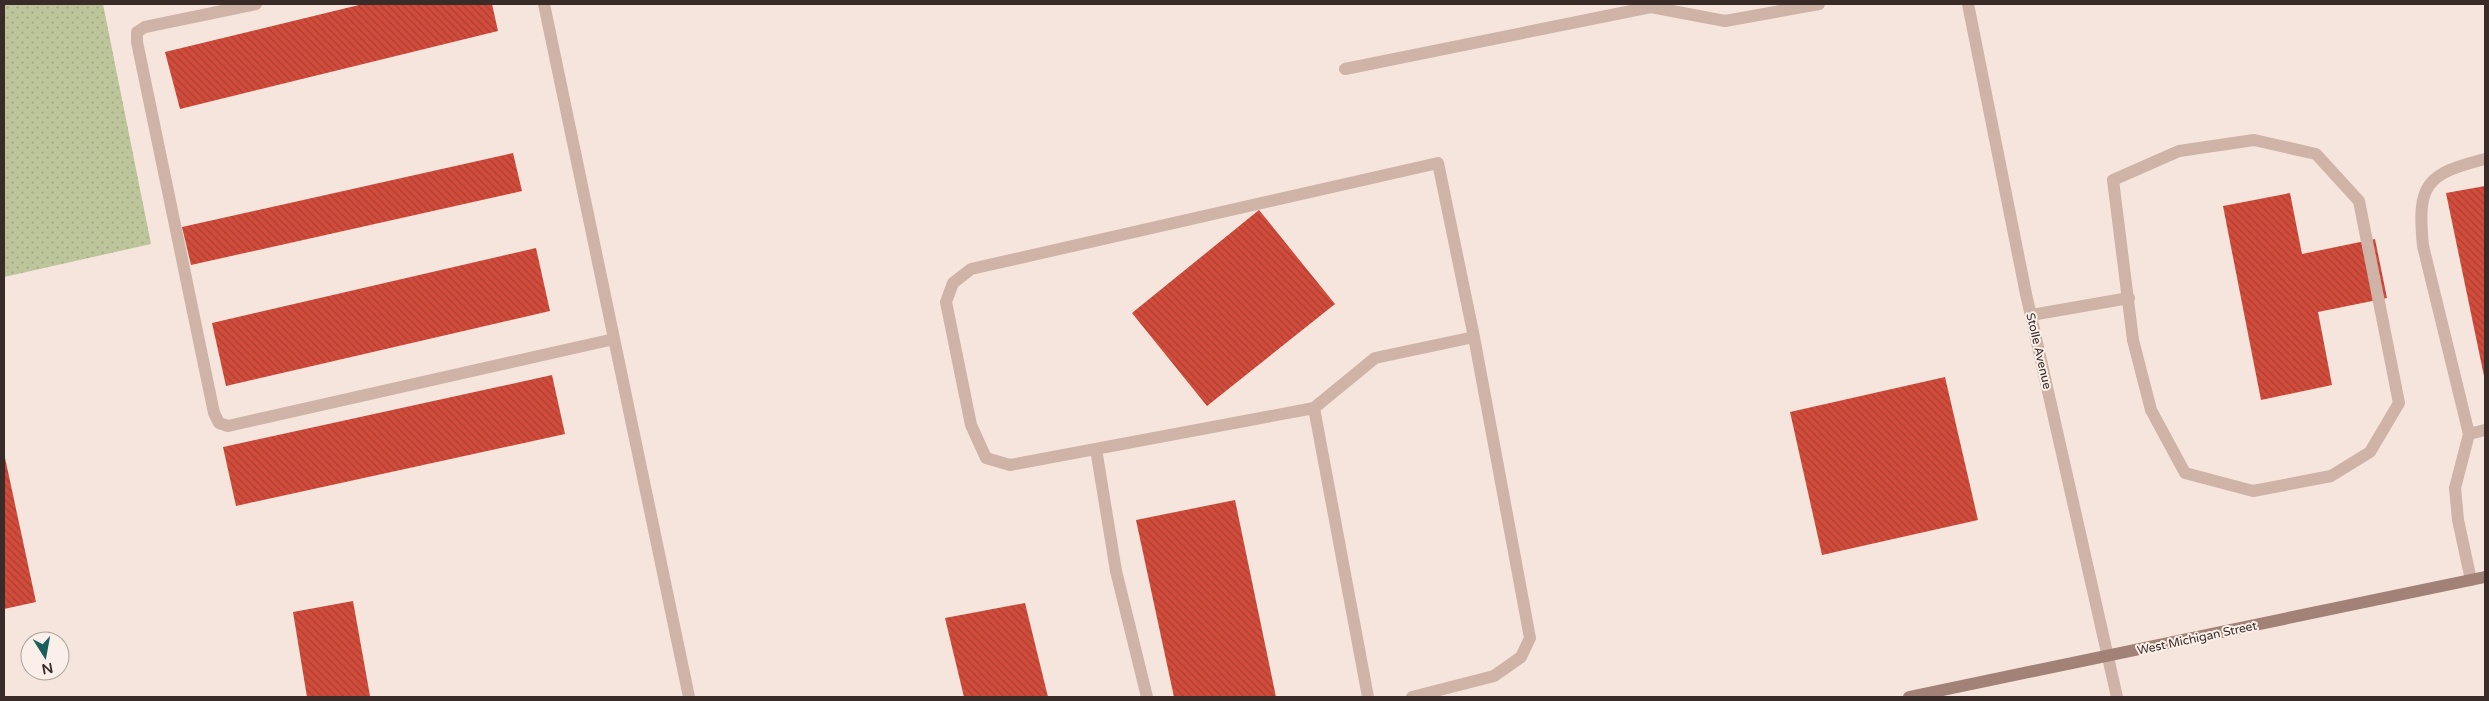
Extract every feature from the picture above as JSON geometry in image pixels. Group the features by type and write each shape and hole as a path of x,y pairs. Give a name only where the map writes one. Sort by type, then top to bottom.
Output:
{"main road":[{"name":"West Michigan Street","path":"1909,697 2485,577"}],"street":[{"path":"256,4 145,27 138,32 137,42 212,404 219,422 228,426 614,339"},
{"path":"544,4 688,697"},
{"path":"1345,69 1651,7 1725,21 1812,4"},
{"name":"Stolle Avenue","path":"1968,4 2031,315 2117,697"},
{"path":"2254,140 2316,154 2359,201 2399,403 2370,452 2331,476 2253,492 2185,473 2151,410 2133,340 2129,298 2113,180 2179,151 2254,140"},
{"path":"2471,580 2458,520 2455,488 2469,434 2423,246 2420,216 2422,195 2437,176 2455,166 2485,159"},
{"path":"1412,697 1494,676 1521,658 1530,638 1474,337 1438,162 971,270 952,283 946,302 971,425 986,458 1010,465 1314,408 1375,358 1474,337"},
{"path":"2031,315 2129,298"},
{"path":"1314,408 1368,697"},
{"path":"2469,434 2485,430"},
{"path":"1096,449 1116,571 1147,697"}],"green space":[{"path":"4,4 103,4 151,244 4,277"}],"building":[{"path":"363,4 492,4 498,31 180,109 165,52"},
{"path":"513,153 522,191 191,265 182,227"},
{"path":"2485,186 2485,376 2484,376 2446,193"},
{"path":"2290,193 2302,254 2375,239 2387,298 2318,312 2332,385 2261,400 2223,206"},
{"path":"1259,210 1335,304 1207,406 1132,313"},
{"path":"536,248 550,311 226,386 212,323"},
{"path":"552,375 565,434 236,506 223,447"},
{"path":"1945,377 1978,520 1822,555 1790,412"},
{"path":"4,453 36,602 4,609"},
{"path":"1235,500 1276,697 1174,697 1136,520"},
{"path":"353,601 370,696 307,697 293,612"},
{"path":"1025,603 1048,697 964,697 945,618"}]}
